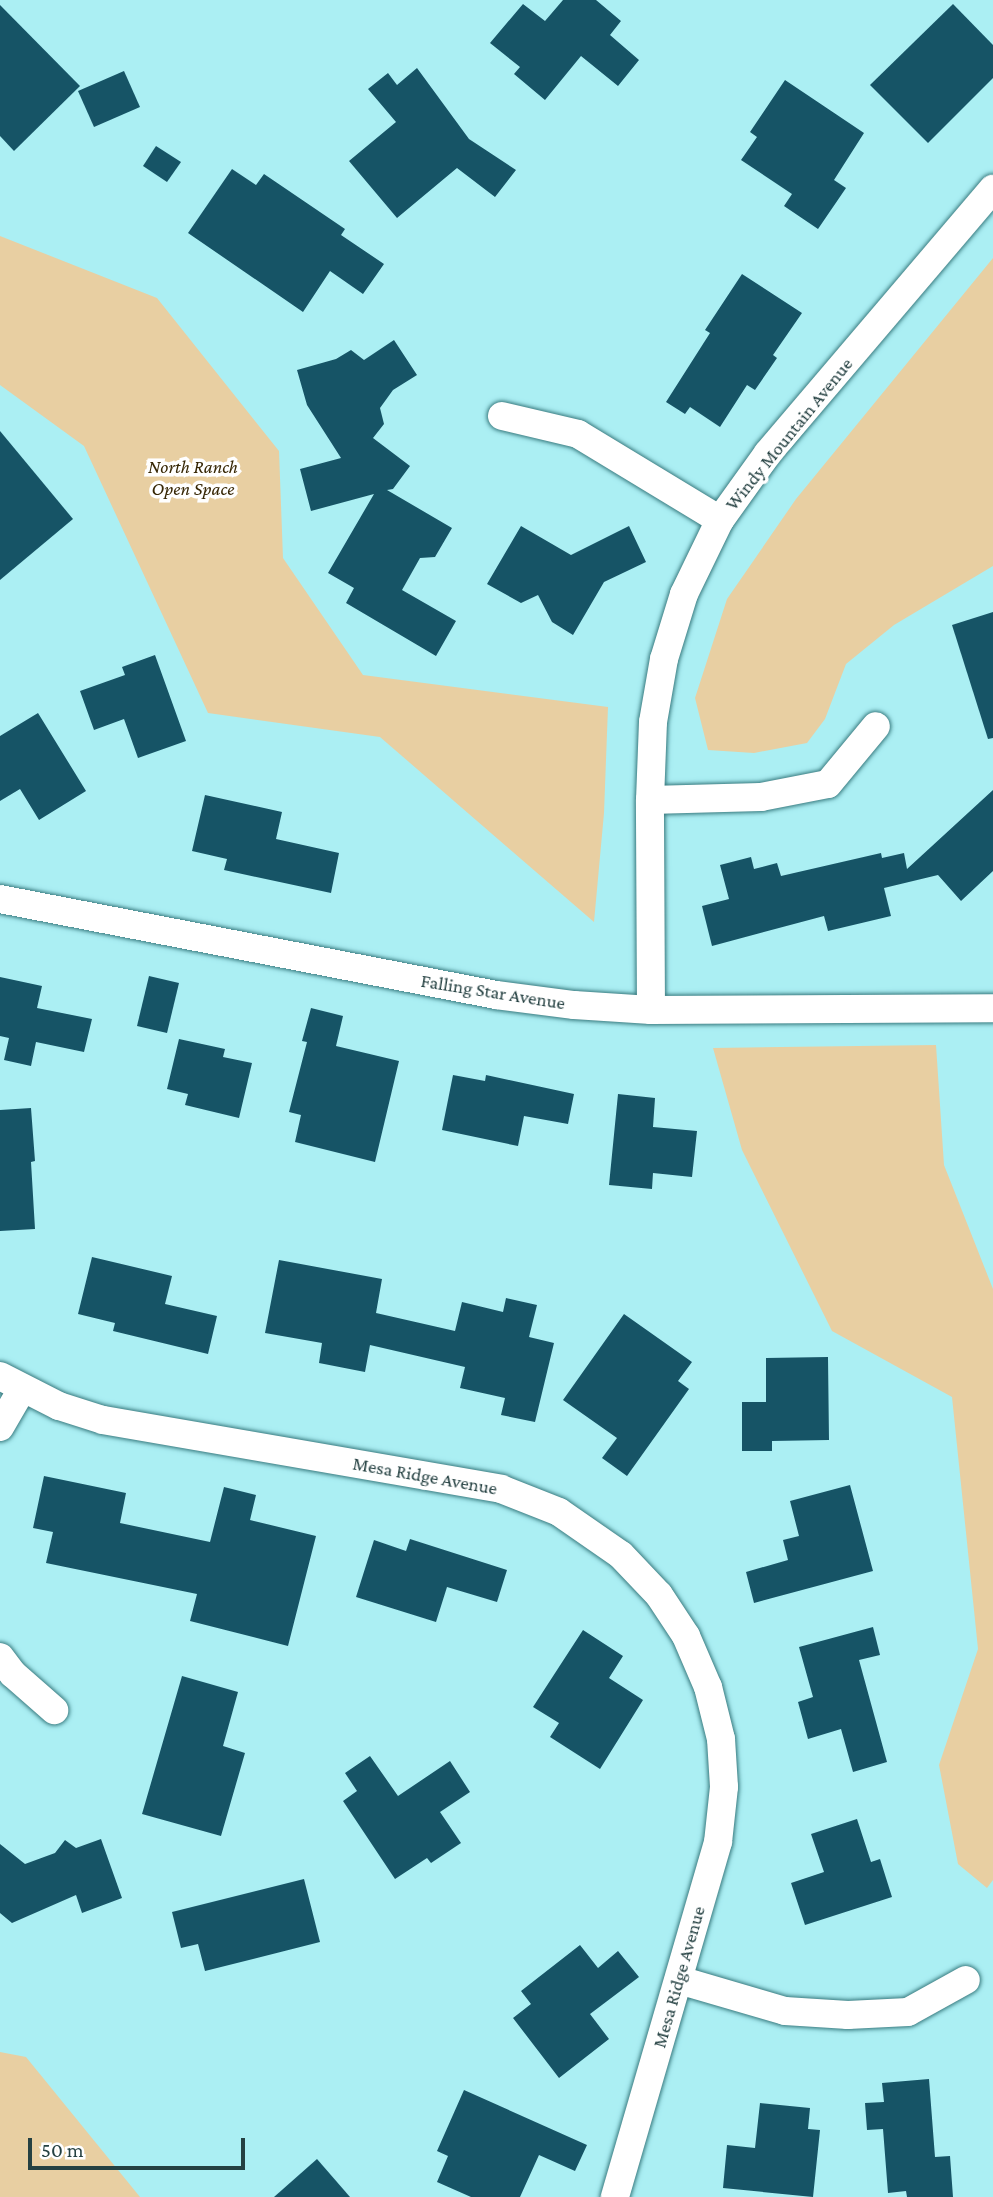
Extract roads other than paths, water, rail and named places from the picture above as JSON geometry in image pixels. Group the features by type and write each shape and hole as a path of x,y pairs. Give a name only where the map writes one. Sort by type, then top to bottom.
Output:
{"street":[{"name":"Windy Mountain Avenue","path":"652,1010 650,800 653,722 664,659 684,594 720,520 768,453 993,189"},
{"path":"502,415 578,434 720,520"},
{"path":"650,800 761,797 828,784 876,726"},
{"name":"Falling Star Avenue","path":"0,899 496,995 574,1005 652,1010 993,1008"},
{"path":"0,1427 11,1382"},
{"name":"Mesa Ridge Avenue","path":"11,1382 59,1406 103,1420 501,1489 559,1512 621,1555 659,1595 686,1636 708,1687 721,1739 724,1787 718,1842 615,2197"},
{"path":"0,1657 13,1674 54,1710"},
{"path":"679,1980 785,2011 848,2015 908,2012 966,1980"}],"park label":[{"name":"North Ranch Open Space","path":"193,478"}]}
